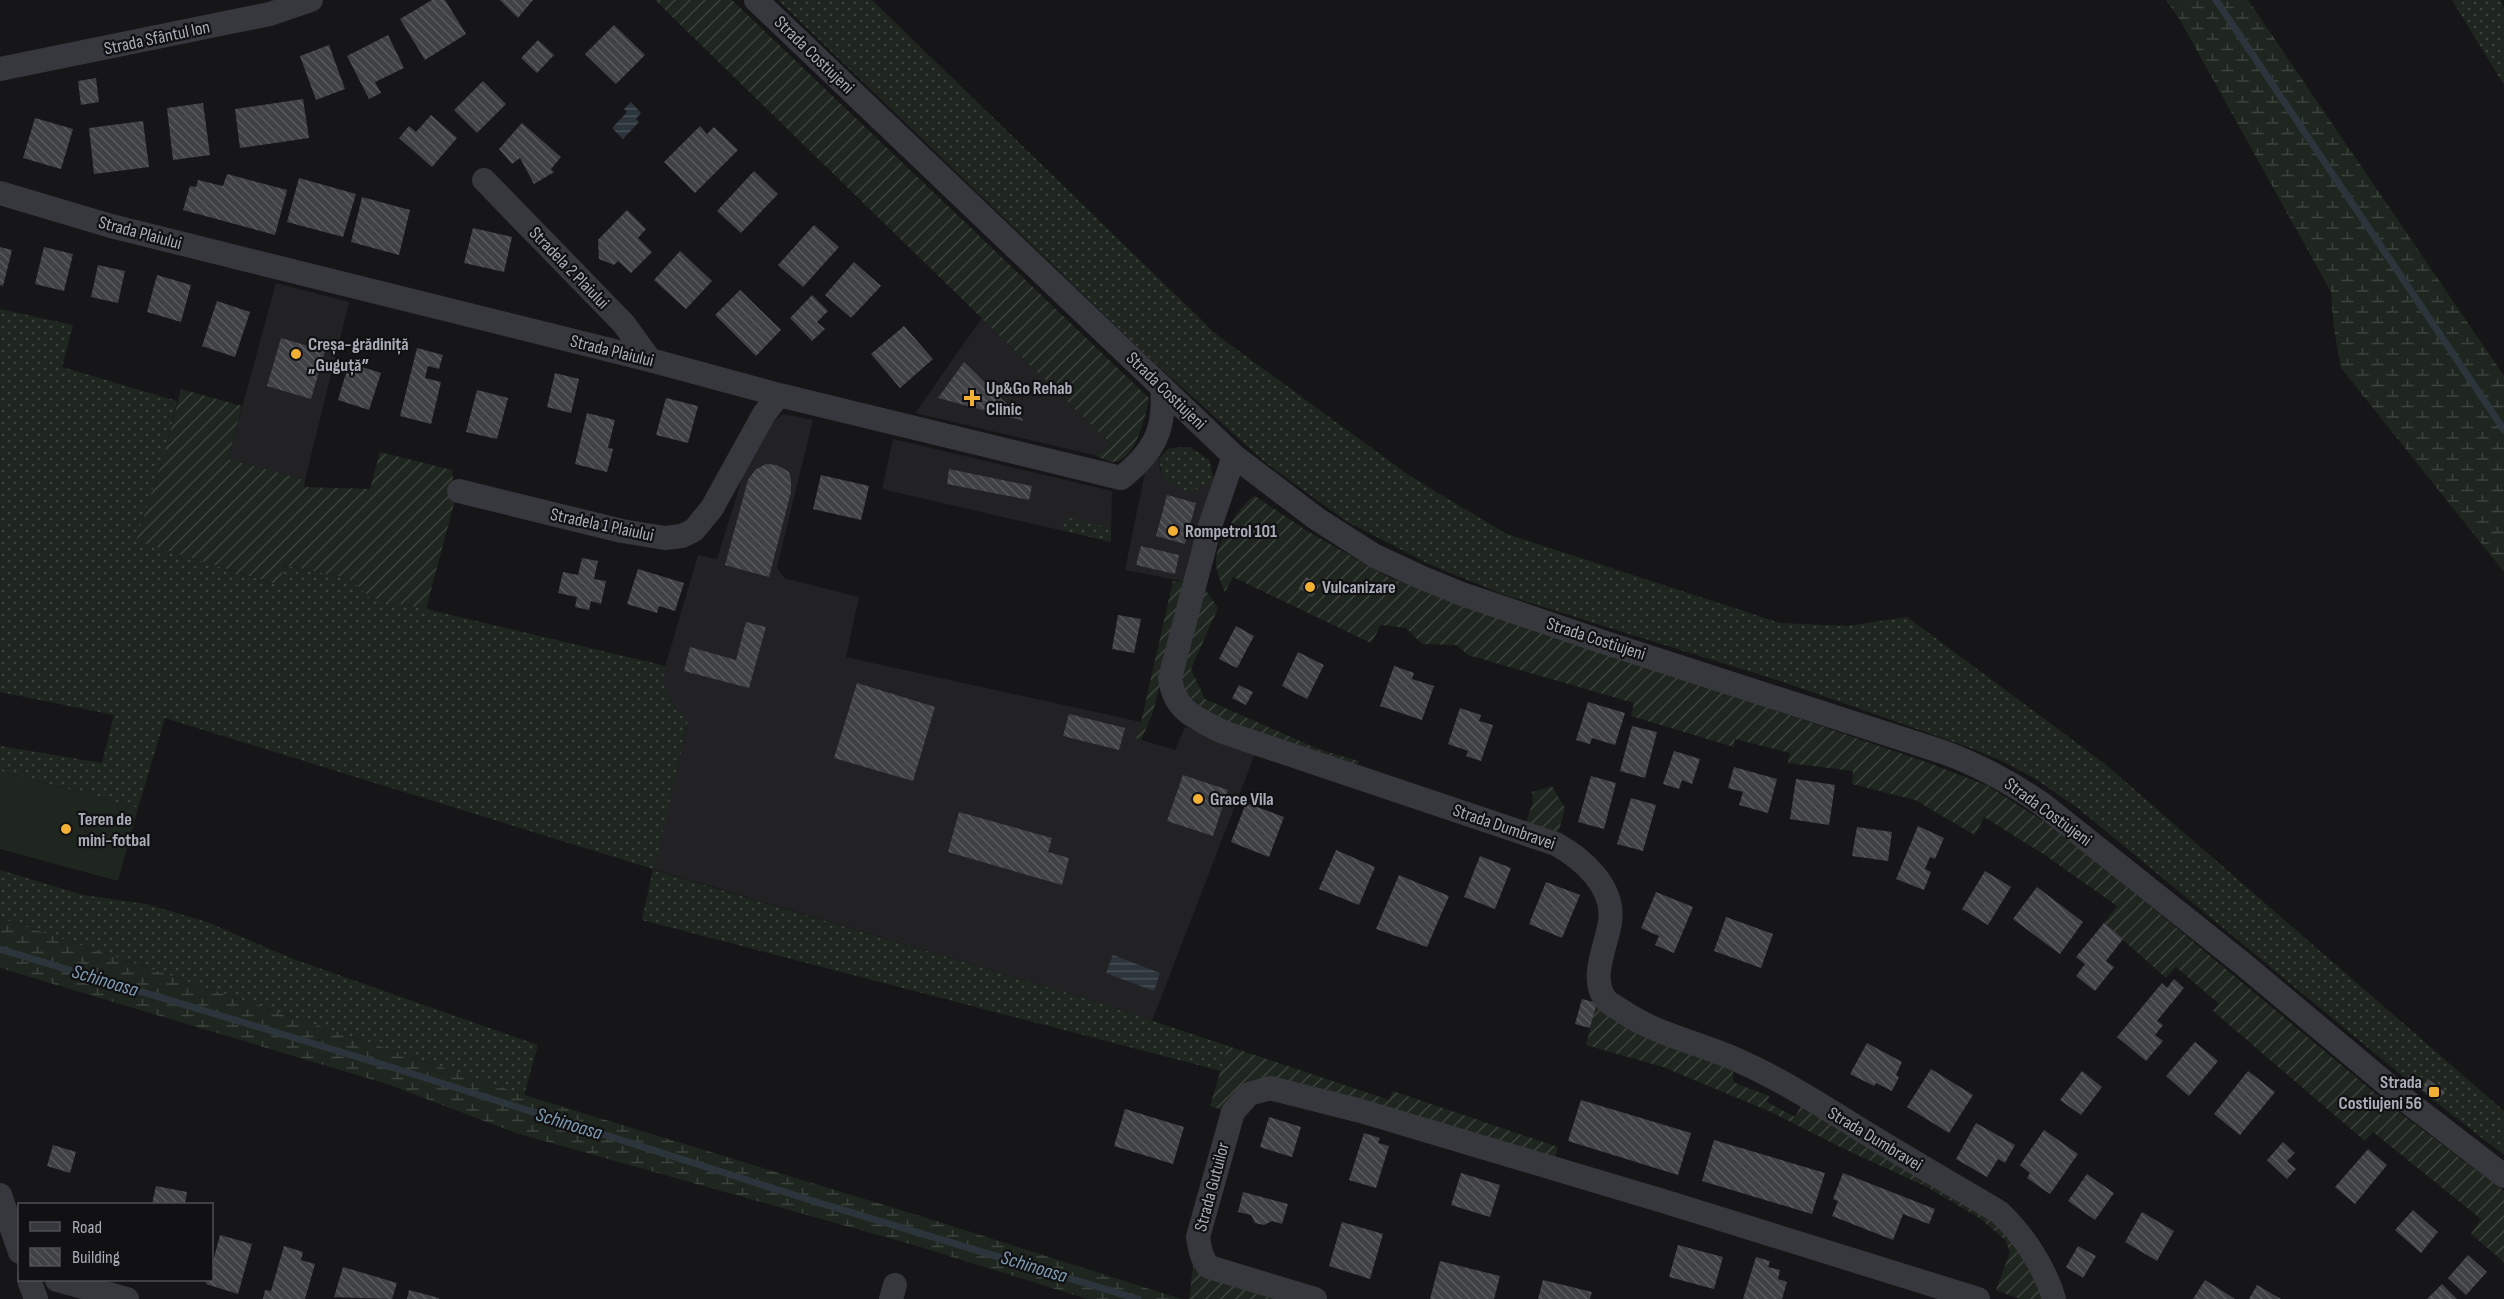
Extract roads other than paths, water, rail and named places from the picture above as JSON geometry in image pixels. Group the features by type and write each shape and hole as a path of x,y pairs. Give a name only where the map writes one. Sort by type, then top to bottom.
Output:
{"street":[{"name":"Strada Sfântul Ion","path":"0,69 270,14 311,0"},
{"name":"Strada Costiujeni","path":"756,0 1234,456 1317,519 1375,556 1462,594 1954,756 2012,783 2243,964 2419,1111 2504,1176"},
{"name":"Stradela 2 Plaiului","path":"484,180 624,324 650,360"},
{"name":"Strada Plaiului","path":"0,193 111,226 650,360 779,395 1121,478 1149,454 1157,439 1163,405 1162,387"},
{"name":"Stradela 1 Plaiului","path":"459,491 622,531 665,538 682,536 694,530 712,508 764,414 779,395"},
{"name":"Strada Dumbravei","path":"1234,456 1210,526 1170,678 1172,693 1180,706 1223,732 1556,844 1571,852 1591,870 1607,895 1611,920 1600,962 1600,983 1606,1000 1629,1016 1664,1034 1735,1059 1806,1096 1999,1212 2015,1227 2050,1284 2054,1299"},
{"name":"Strada Gutuilor","path":"1315,1299 1209,1267 1200,1251 1198,1238 1233,1112 1249,1095 1270,1088 1361,1111 1663,1201 1978,1299"},
{"path":"0,1195 18,1246"},
{"path":"29,1281 36,1299"},
{"path":"61,1281 127,1299"}],"waterway":[{"path":"2216,0 2504,430"},
{"name":"Schinoasa","path":"0,949 394,1068 810,1200 1138,1299"}],"place":[{"name":"Creșa-grădiniță „Guguță”","path":"296,354"},
{"name":"Up&Go Rehab Clinic","path":"972,398"},
{"name":"Rompetrol 101","path":"1173,531"},
{"name":"Vulcanizare","path":"1310,587"},
{"name":"Grace Vila","path":"1198,799"},
{"name":"Teren de mini-fotbal","path":"66,829"},
{"name":"Strada Costiujeni 56","path":"2434,1092"}]}
